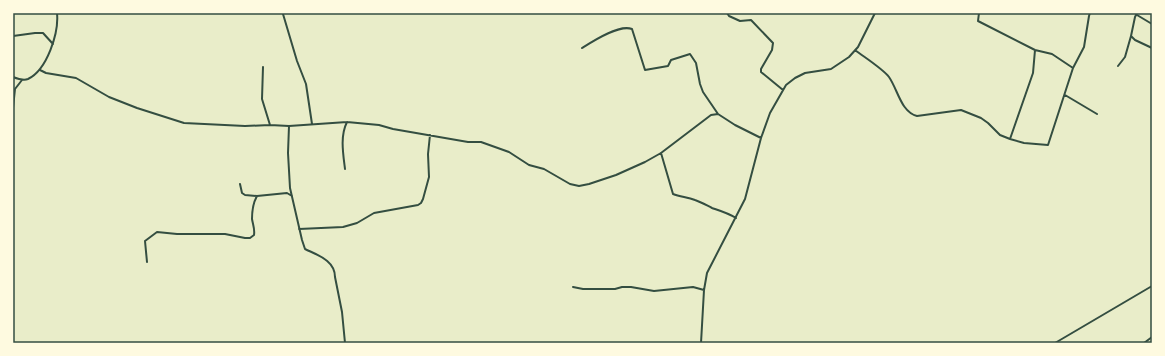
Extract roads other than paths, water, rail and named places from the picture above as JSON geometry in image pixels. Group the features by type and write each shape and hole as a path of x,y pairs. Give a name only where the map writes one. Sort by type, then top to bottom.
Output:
{"street":[{"path":"13,77 22,80 28,79 40,70 53,44 57,27 57,13"},
{"path":"727,13 729,16 740,21 751,20 773,43 772,50 761,69 761,72 783,90"},
{"path":"701,343 704,290 707,273 745,200 761,138 770,113 786,85 795,78 805,73 831,69 849,57 864,37 875,13"},
{"path":"980,13 978,21 1035,50 1052,54 1073,68"},
{"path":"855,50 888,76 910,114 917,116 961,110 981,118 1000,135 1024,143 1048,145 1073,68 1084,46 1090,13"},
{"path":"283,14 297,61 306,84 312,124"},
{"path":"1118,66 1125,57 1137,14 1152,24"},
{"path":"582,48 600,37 612,32 629,28 632,29 635,36 645,70 668,66 671,60 690,54 696,63 703,92 718,114 735,125 761,138"},
{"path":"13,36 35,33 43,34 53,44"},
{"path":"1131,36 1135,40 1152,48"},
{"path":"1010,139 1034,74 1035,50"},
{"path":"263,68 262,99 270,125"},
{"path":"40,70 46,73 76,78 109,97 137,108 184,123 245,126 289,126 347,122 379,125 393,129 468,142 481,142 509,152 529,165 544,170 570,184 579,186 616,176 661,153 702,121 711,115 718,114"},
{"path":"13,108 15,89 22,80"},
{"path":"1065,95 1098,114"},
{"path":"345,169 343,135 347,122"},
{"path":"289,126 288,153 290,188 299,229 305,249 320,256 330,264 334,271 342,312 345,343"},
{"path":"299,229 343,227 357,223 374,213 413,206 421,203 429,177 428,154 430,135"},
{"path":"661,153 673,194 678,197 685,197 695,200 727,212 736,218"},
{"path":"240,184 242,193 244,194 257,196 287,193 292,196"},
{"path":"287,193 290,188"},
{"path":"147,262 145,241 157,232 177,234 225,234 250,238 254,236 255,230 252,220 252,211 257,196"},
{"path":"1055,343 1152,286"},
{"path":"573,287 583,289 615,289 631,287 654,290 693,287 704,290"},
{"path":"1144,343 1152,337"}]}
